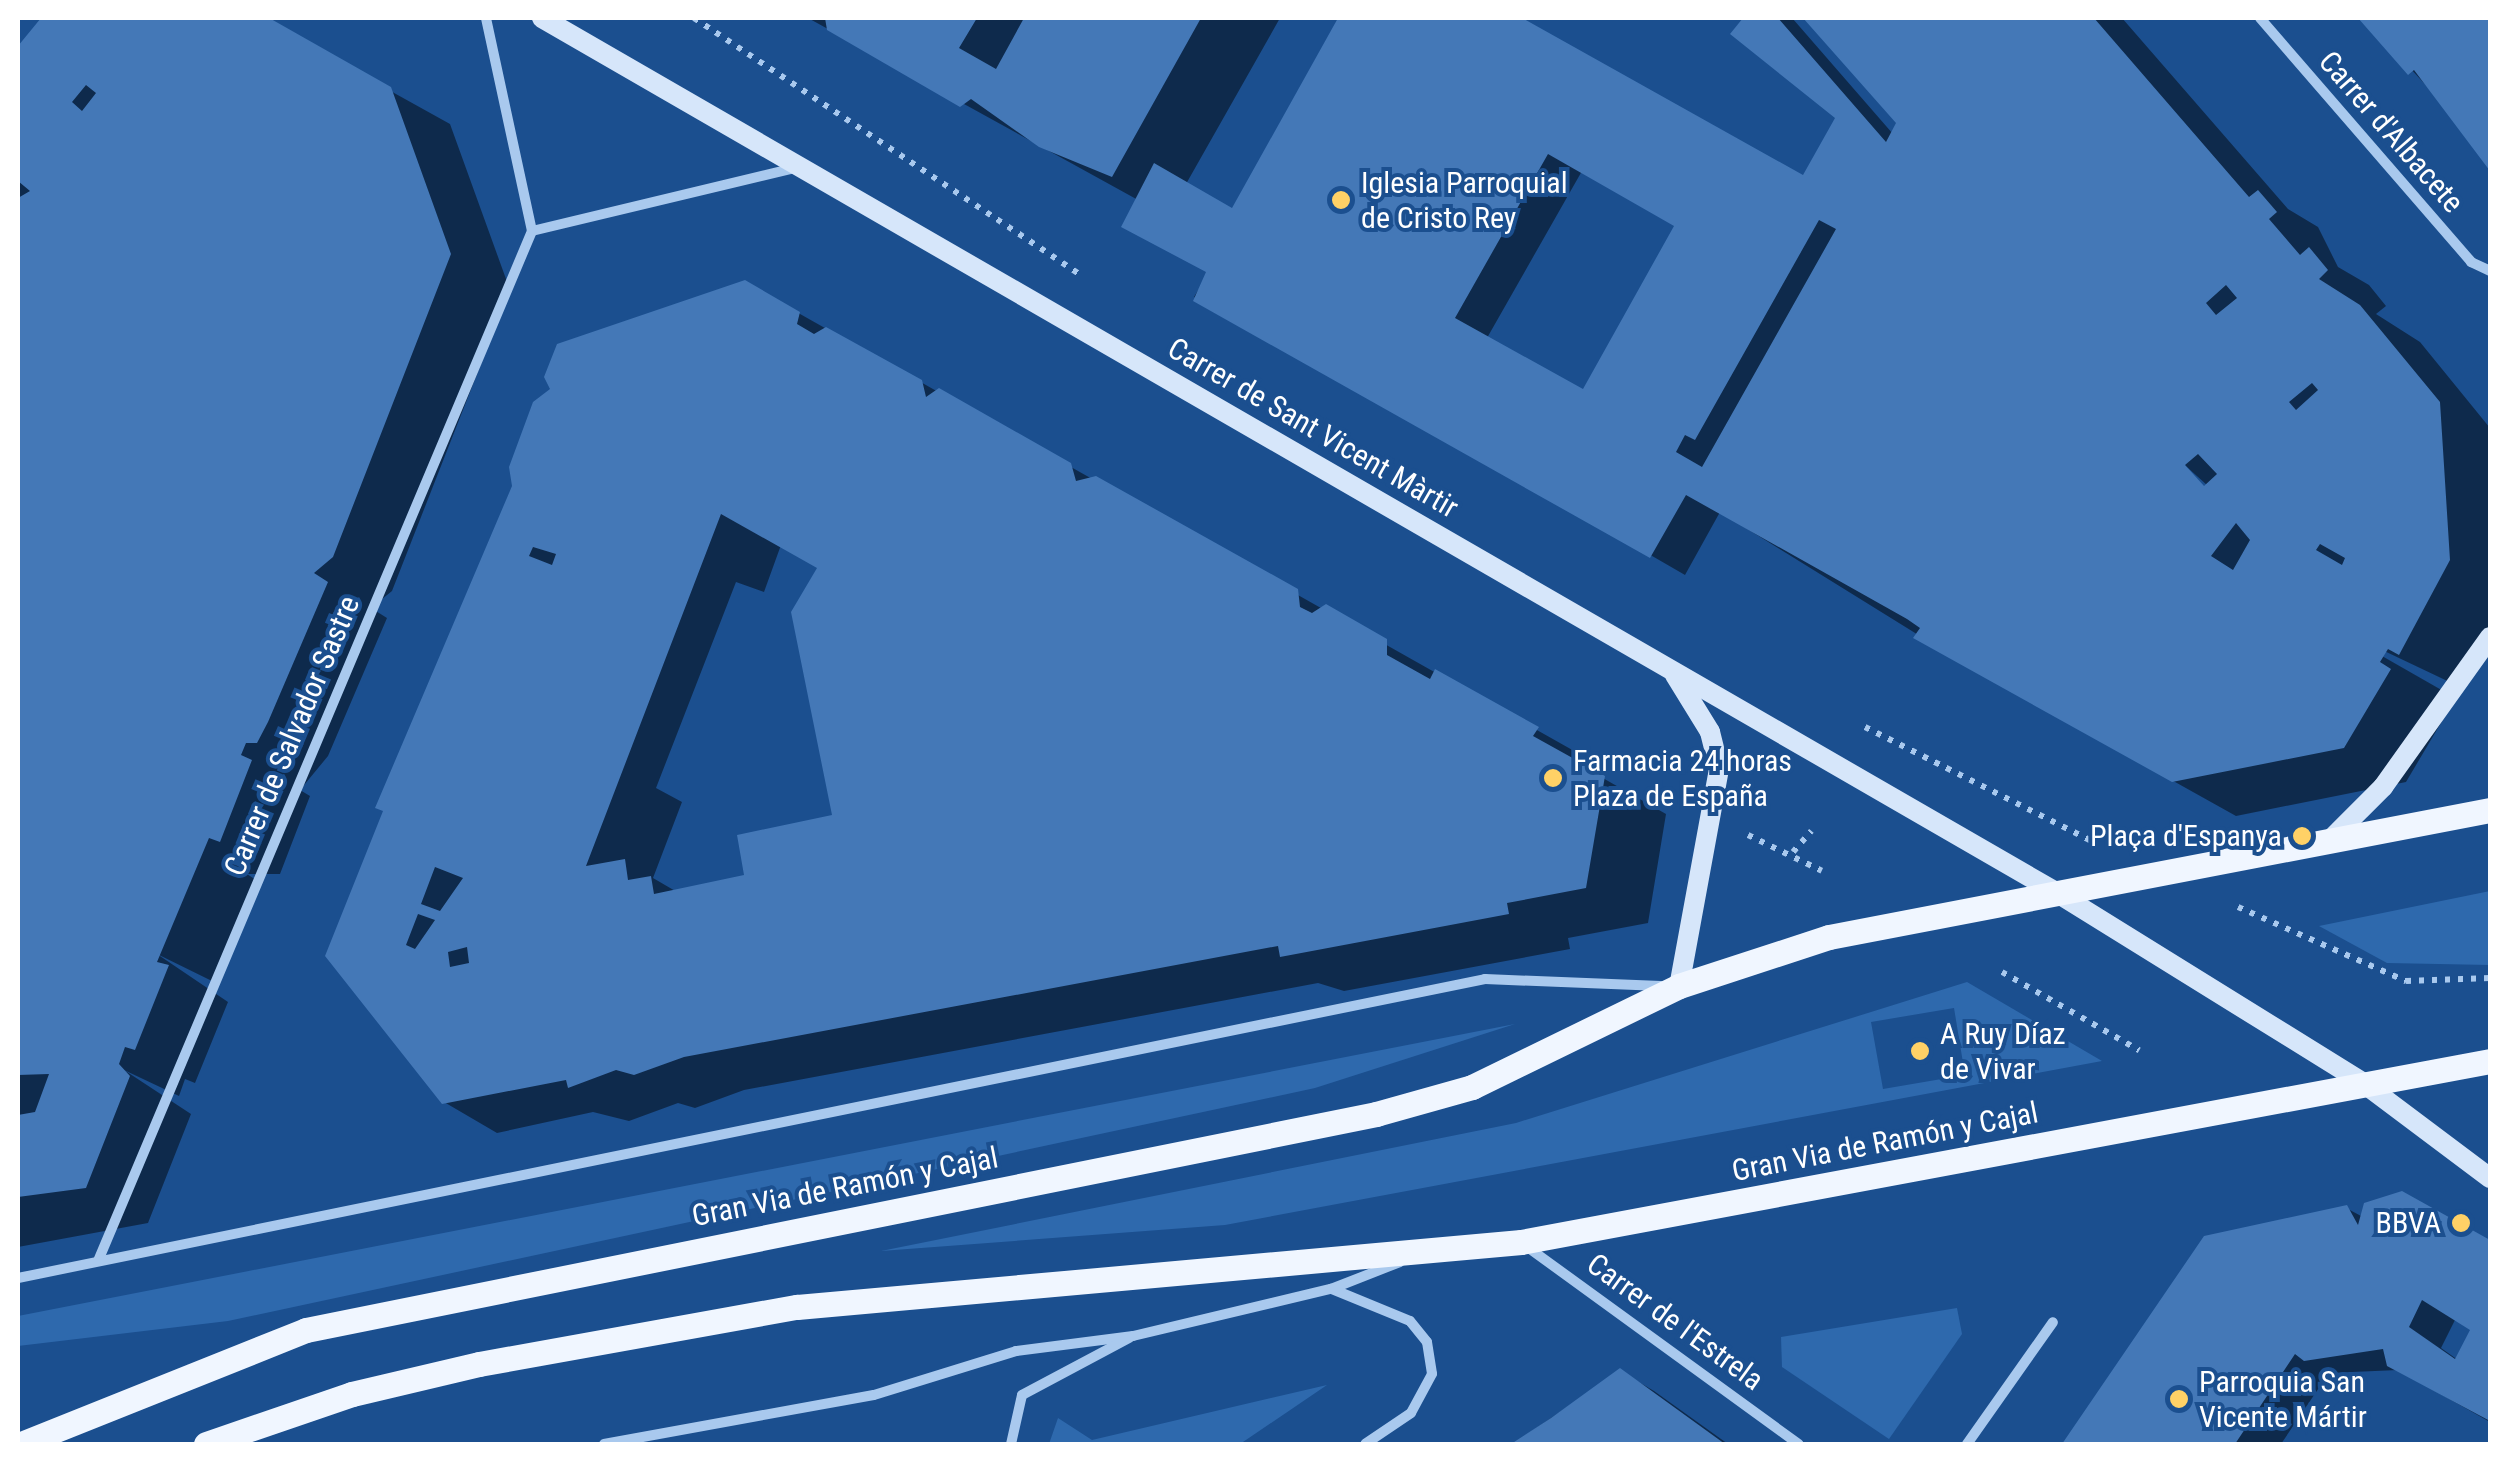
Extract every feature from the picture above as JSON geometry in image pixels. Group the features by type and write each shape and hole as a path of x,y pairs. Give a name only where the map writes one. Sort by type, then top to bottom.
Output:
{"main road":[{"name":"Carrer de Sant Vicent Màrtir","path":"542,18 2054,891"},
{"path":"2326,844 2383,787 2490,637"},
{"path":"1674,674 1710,732 1720,769 1678,986"},
{"path":"2054,891 2326,844 2490,810"},
{"path":"2054,891 2362,1082 2490,1178"},
{"name":"Gran Via de Ramón y Cajal","path":"20,1444 306,1330 1376,1114 1535,1061 1678,986 1829,937 2054,891"},
{"path":"2362,1082 2490,1061"},
{"name":"Gran Via de Ramón y Cajal","path":"206,1444 352,1394 479,1364 796,1307 1522,1242 2362,1082"}],"street":[{"path":"486,18 532,230 803,166"},
{"name":"Carrer d'Albacete","path":"2260,18 2471,262 2490,271"},
{"name":"Carrer de Salvador Sastre","path":"98,1261 532,230"},
{"name":"Gran Via de Ramón y Cajal","path":"18,1278 1484,979 1678,986"},
{"name":"Carrer de l'Estrela","path":"1522,1242 1799,1444"},
{"name":"Gran Via de Ramón y Cajal","path":"604,1444 874,1394 1033,1348 1132,1336 1331,1289 1417,1254"},
{"path":"1331,1289 1410,1322 1427,1342 1432,1374 1411,1413 1365,1444"},
{"path":"1967,1444 2053,1322"},
{"path":"1011,1444 1022,1396 1132,1336"}],"path":[{"path":"694,18 1085,280"},
{"path":"1848,718 2042,818"},
{"path":"1793,852 1811,831"},
{"path":"1732,832 1793,852 1822,871"},
{"path":"2285,929 2406,981 2490,978"},
{"path":"2002,972 2139,1050"}],"shaded area":[{"path":"2490,891 2490,965 2387,963 2319,926"},
{"path":"1967,982 2102,1061 1225,1225 881,1251 1516,1123","holes":["1954,1008 1965,1075 1883,1089 1871,1022"]},
{"path":"1515,1024 1315,1088 228,1321 18,1346 18,1316"},
{"path":"1957,1308 1962,1334 1889,1439 1782,1367 1781,1337"},
{"path":"1327,1385 1240,1444 1049,1444 1058,1418 1092,1440"}],"building":[{"path":"41,18 271,19 391,87 451,254 333,557 314,573 328,582 268,722 257,743 246,743 241,755 252,760 220,842 209,838 157,962 169,965 135,1050 125,1047 119,1064 130,1076 86,1188 18,1197 18,1115 35,1112 49,1074 18,1075 18,198 30,191 18,181 18,46","holes":["86,85 96,93 82,111 72,102"]},
{"path":"825,18 977,18 959,48 996,69 1024,18 1201,18 1112,177 1039,147 971,99 960,107 827,30"},
{"path":"1338,18 1522,18 1803,175 1835,118 1730,34 1743,18 1778,18 1886,142 1896,123 1803,18 2094,18 2249,197 2258,190 2277,212 2269,219 2300,255 2309,247 2328,270 2319,279 2360,305 2440,402 2450,560 2399,655 2388,649 2380,662 2391,669 2344,748 2172,782 1913,638 1920,628 1907,619 1686,495 1650,558 1193,301 1206,272 1121,227 1154,163 1232,208","holes":["1548,154 1674,226 1583,389 1455,318","1819,220 1836,229 1702,467 1676,452 1685,435 1695,440","2226,285 2237,298 2216,315 2206,303","2312,383 2318,390 2296,410 2289,402","2198,454 2217,474 2204,486 2185,465","2236,523 2250,540 2233,570 2211,556","2320,544 2345,558 2342,565 2316,550"]},
{"path":"2358,18 2490,18 2490,171 2414,70 2408,75"},
{"path":"745,280 800,312 797,324 814,334 826,327 922,380 926,397 939,388 1071,463 1076,481 1096,476 1298,589 1300,607 1312,613 1326,604 1387,639 1387,655 1430,679 1435,669 1539,727 1533,736 1605,776 1586,888 1507,903 1509,914 1280,957 1278,946 684,1057 634,1075 616,1070 568,1088 566,1080 442,1104 325,956 383,811 375,808 512,486 509,467 533,402 550,389 544,377 557,344","holes":["721,514 817,568 791,612 832,815 737,835 744,875 654,894 651,876 628,880 625,859 586,866","533,547 556,554 552,565 529,556","435,867 463,878 440,911 421,904","418,914 435,920 415,949 406,945","467,947 469,963 450,967 448,952"]},
{"path":"2402,1191 2490,1240 2490,1421 2387,1366 2383,1349 2304,1361 2295,1354 2235,1444 2062,1444 2204,1236 2347,1205 2358,1225 2364,1203","holes":["2422,1300 2470,1330 2455,1359 2409,1327"]},
{"path":"1620,1368 1725,1444 1511,1444 1551,1418"}],"place":[{"name":"Iglesia Parroquial de Cristo Rey","path":"1341,200"},
{"name":"Farmacia 24 horas Plaza de España","path":"1553,778"},
{"name":"Plaça d'Espanya","path":"2302,836"},
{"name":"A Ruy Díaz de Vivar","path":"1920,1051"},
{"name":"BBVA","path":"2461,1223"},
{"name":"Parroquia San Vicente Mártir","path":"2179,1399"}]}
